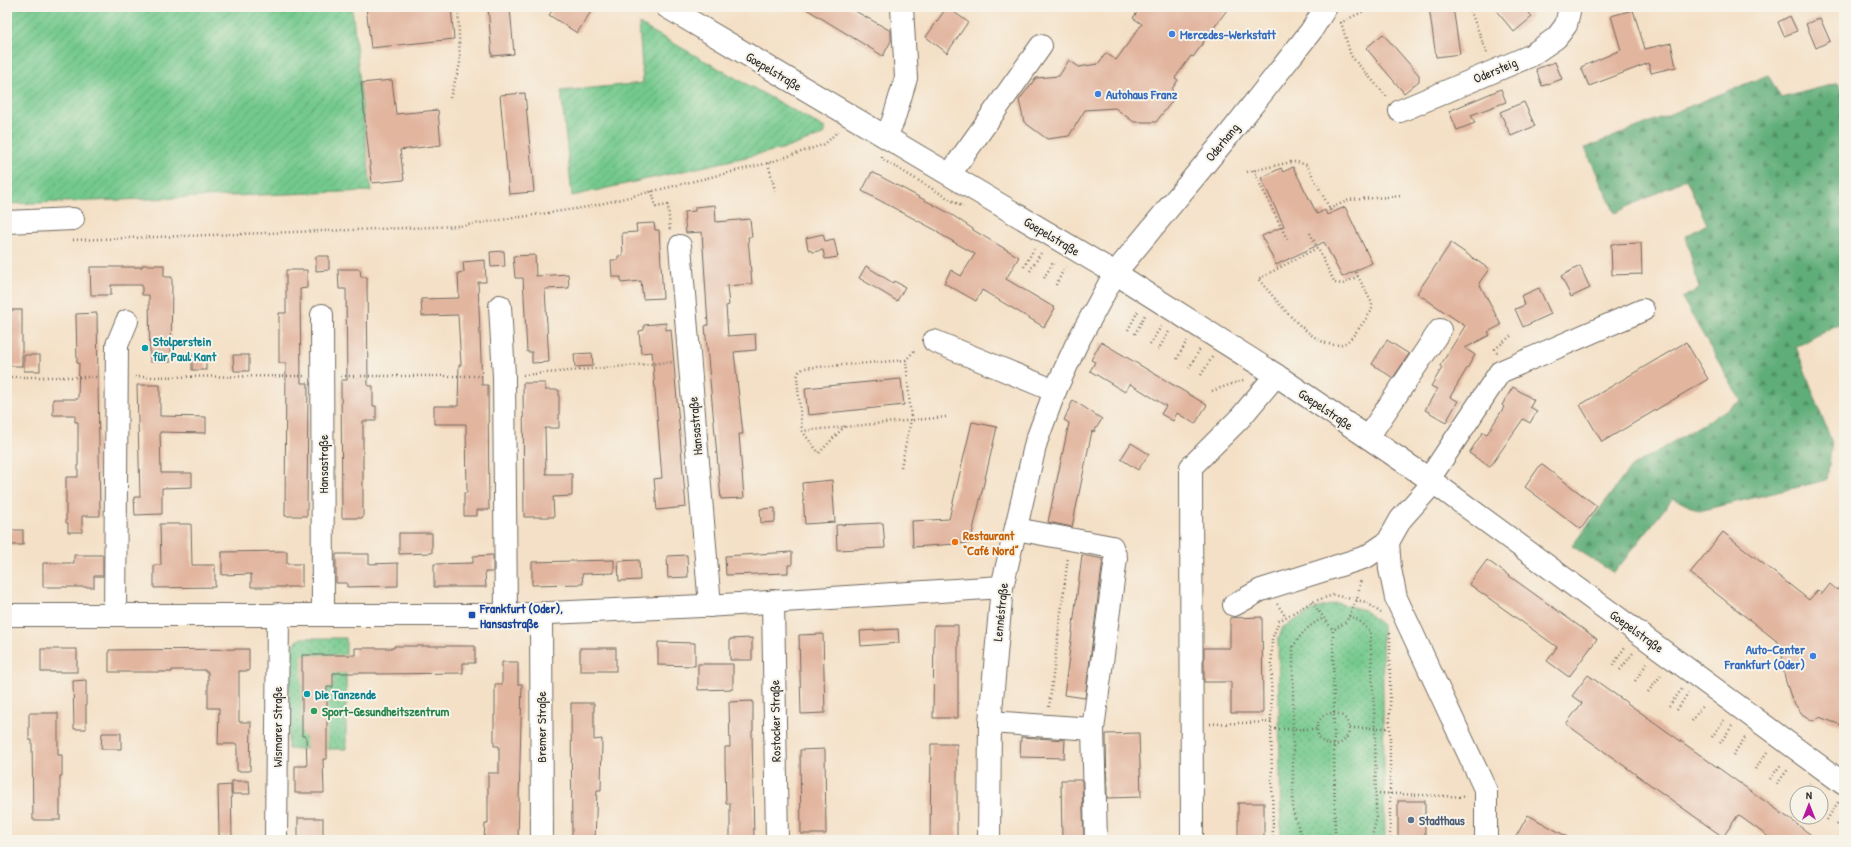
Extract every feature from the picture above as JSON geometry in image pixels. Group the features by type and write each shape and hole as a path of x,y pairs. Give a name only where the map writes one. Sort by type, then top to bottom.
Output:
{"street":[{"name":"Goepelstraße","path":"667,7 1115,273 1276,375 1368,437 1431,481 1834,795"},
{"path":"886,136 893,121 906,78 902,7"},
{"name":"Oderhang","path":"1115,273 1228,136 1311,31 1326,7"},
{"name":"Odersteig","path":"1400,111 1530,56 1556,38 1566,25 1570,7"},
{"path":"950,174 1041,46"},
{"path":"7,222 73,219"},
{"name":"Hansastraße","path":"680,246 710,606"},
{"name":"Lennéstraße","path":"989,840 990,722 1002,587 1036,442 1055,391 1076,345 1115,273"},
{"path":"500,306 504,376 506,615"},
{"path":"1234,605 1261,590 1366,557 1388,542 1401,519 1431,481 1500,372 1643,310"},
{"name":"Hansastraße","path":"322,315 323,614"},
{"path":"116,614 117,345 127,320"},
{"path":"1368,437 1440,330"},
{"path":"934,341 1055,391"},
{"path":"1192,840 1191,467 1241,417 1276,375"},
{"path":"1016,528 1112,546 1116,558 1093,729 1096,840"},
{"path":"1388,542 1390,569 1396,598 1486,791 1486,840"},
{"path":"7,615 506,615 710,606 1002,587"},
{"name":"Rostocker Straße","path":"773,601 777,840"},
{"name":"Wismarer Straße","path":"276,840 278,614"},
{"name":"Bremer Straße","path":"541,614 542,840"},
{"path":"990,722 1093,729"}],"path":[{"path":"450,98 460,64 458,7"},
{"path":"1469,7 1494,71"},
{"path":"1341,22 1351,56 1400,111"},
{"path":"70,240 460,226 588,207 768,163 825,144 835,136 850,116"},
{"path":"886,136 882,159 968,210"},
{"path":"1247,172 1290,162 1297,162 1306,165 1332,213"},
{"path":"768,163 776,194"},
{"path":"1253,170 1287,239"},
{"path":"652,191 656,207 668,205 671,241 680,246"},
{"path":"1329,208 1350,200 1402,196"},
{"path":"1310,233 1335,283 1343,284 1358,276"},
{"path":"1027,245 1072,271"},
{"path":"1317,248 1258,279 1304,330 1320,341 1336,345 1347,343 1372,310 1372,303 1356,271"},
{"path":"1024,266 1034,249"},
{"path":"1030,271 1041,253"},
{"path":"1044,278 1054,261"},
{"path":"1056,285 1065,267"},
{"path":"1131,307 1151,318"},
{"path":"1128,330 1138,311"},
{"path":"1135,334 1145,315"},
{"path":"1156,322 1176,333"},
{"path":"1150,344 1162,325"},
{"path":"1158,350 1170,330"},
{"path":"1181,337 1219,359"},
{"path":"1177,359 1187,340"},
{"path":"1189,368 1201,348"},
{"path":"845,426 819,453 802,431 797,377 799,372 804,368 906,360 914,351"},
{"path":"1201,375 1213,356"},
{"path":"901,467 911,420 906,360"},
{"path":"7,377 504,376 690,361"},
{"path":"1212,392 1250,378 1244,374"},
{"path":"802,431 946,417"},
{"path":"1046,726 1070,539"},
{"path":"1333,630 1346,622 1357,600 1366,557"},
{"path":"1273,840 1270,722 1272,639 1279,621 1312,602 1333,595 1366,602 1384,616"},
{"path":"1312,602 1333,630 1335,840"},
{"path":"1349,616 1358,620 1370,631 1375,728 1376,820 1372,837 1365,840"},
{"path":"1306,840 1300,832 1293,811 1293,647 1299,635 1310,625 1324,618"},
{"path":"1390,631 1390,840"},
{"path":"1618,642 1638,657"},
{"path":"1614,665 1625,647"},
{"path":"1620,670 1633,653"},
{"path":"1643,660 1652,667"},
{"path":"1635,681 1647,663"},
{"path":"1657,670 1667,677"},
{"path":"1648,692 1662,674"},
{"path":"1677,685 1693,697"},
{"path":"1669,706 1682,688"},
{"path":"1677,710 1688,694"},
{"path":"1698,701 1709,708"},
{"path":"1692,721 1703,705"},
{"path":"1334,712 1342,714 1348,720 1350,728 1348,736 1342,743 1334,745 1322,740 1317,729 1322,717 1327,713 1334,712"},
{"path":"1719,716 1737,729"},
{"path":"1712,737 1724,720"},
{"path":"1192,724 1270,722"},
{"path":"1720,743 1732,726"},
{"path":"1350,728 1390,728"},
{"path":"1271,730 1317,729"},
{"path":"1742,732 1752,740"},
{"path":"1733,754 1746,736"},
{"path":"1762,747 1773,755"},
{"path":"1755,769 1768,751"},
{"path":"1778,758 1795,771"},
{"path":"1770,779 1783,762"},
{"path":"1777,784 1790,767"},
{"path":"1805,779 1814,785"},
{"path":"1375,793 1486,798"},
{"path":"1834,795 1844,807"},
{"path":"1829,813 1834,795"},
{"path":"1837,825 1844,815"}],"green space":[{"path":"7,7 352,7 371,191 7,204"},
{"path":"639,24 825,128 823,135 786,148 572,196 561,91 643,83"},
{"path":"1768,75 1781,98 1838,83 1844,94 1844,207 1841,209 1844,213 1844,321 1796,347 1832,443 1827,480 1699,511 1673,498 1614,573 1572,546 1631,467 1741,401 1682,298 1699,289 1686,236 1707,224 1686,179 1615,213 1585,148"},
{"path":"1337,603 1364,610 1382,625 1385,840 1281,840 1278,641 1283,627 1315,609"},
{"path":"301,638 346,638 346,749 288,749 289,657 294,644"}],"building":[{"path":"366,7 451,7 454,39 371,48"},
{"path":"488,7 510,7 514,54 492,56"},
{"path":"555,7 594,7 577,33 549,15"},
{"path":"803,7 848,7 891,31 891,41 883,56"},
{"path":"947,7 968,22 947,53 926,37"},
{"name":"Autohaus Franz","path":"1141,7 1229,7 1193,57 1191,56 1175,78 1178,80 1172,89 1173,100 1156,122 1134,122 1115,108 1085,110 1069,136 1047,139 1024,122 1019,100 1036,78 1059,76 1069,60 1079,67 1098,64 1106,53 1116,60 1142,24 1133,18"},
{"path":"1429,7 1453,7 1460,54 1436,57"},
{"path":"1493,7 1524,7 1532,17 1514,32"},
{"path":"1633,10 1645,49 1671,43 1676,67 1651,73 1649,63 1589,86 1581,67 1621,50 1611,16"},
{"path":"1790,16 1797,31 1784,36 1778,22"},
{"path":"1820,18 1830,41 1816,48 1806,24"},
{"path":"1383,34 1419,75 1419,81 1404,93 1366,48"},
{"path":"1555,62 1562,79 1542,86 1536,69"},
{"path":"392,80 396,114 438,110 441,145 400,150 404,180 372,183 361,83"},
{"path":"1501,89 1506,102 1471,115 1475,123 1457,130 1449,111"},
{"path":"525,93 534,192 509,194 500,95"},
{"path":"1524,102 1535,126 1511,136 1500,112"},
{"path":"1293,167 1317,214 1325,210 1327,215 1345,207 1372,263 1342,277 1324,242 1276,265 1262,236 1284,226 1261,178 1281,168 1283,172"},
{"path":"872,172 949,213 973,230 1019,257 1006,279 1055,308 1044,327 982,290 976,301 944,283 951,270 961,276 975,254 938,233 939,232 862,191"},
{"path":"715,205 716,222 750,219 752,237 748,237 752,284 727,286 729,305 726,306 728,336 755,334 756,350 734,352 743,434 739,434 744,498 721,499 705,326 708,325 702,232 686,233 684,212 695,211 695,207"},
{"path":"654,223 655,230 659,230 663,298 643,299 641,281 621,283 621,277 612,277 611,260 618,260 618,256 623,255 622,233 637,232 636,224"},
{"path":"823,234 825,241 834,239 838,257 825,259 823,250 813,252 808,249 806,238"},
{"path":"1451,243 1489,269 1479,283 1501,325 1488,332 1490,335 1465,348 1475,355 1450,397 1458,401 1446,422 1425,410 1437,389 1431,386 1442,368 1440,366 1465,326 1417,293"},
{"path":"1641,243 1642,274 1612,275 1611,244"},
{"path":"504,251 505,266 491,267 490,252"},
{"path":"535,255 536,276 568,274 569,288 545,289 549,362 532,363 532,352 527,352 523,278 515,278 513,256"},
{"path":"316,256 329,256 329,270 316,271"},
{"path":"485,260 486,282 478,282 482,385 488,385 489,510 477,510 477,516 464,516 464,493 467,493 466,424 434,424 434,406 458,406 459,365 461,365 458,315 422,316 421,299 459,298 458,273 464,272 463,262"},
{"path":"142,265 164,265 164,277 172,277 171,362 150,362 149,295 142,295 142,285 111,285 111,295 91,295 90,267 142,267"},
{"path":"866,266 893,283 894,281 905,287 897,301 859,278"},
{"path":"1580,266 1590,288 1571,297 1561,276"},
{"path":"338,269 360,269 361,277 367,277 368,386 373,386 373,406 376,406 376,421 363,421 363,518 342,518 341,380 347,380 346,289 339,289"},
{"path":"286,270 307,270 307,288 300,289 301,383 308,383 307,516 285,516 286,363 279,363 279,313 286,313"},
{"path":"1539,288 1551,314 1523,327 1515,309 1525,305 1521,296"},
{"path":"7,310 22,310 22,366 7,366"},
{"path":"97,313 100,516 82,516 82,532 68,532 68,523 66,523 66,477 78,477 78,422 75,422 75,415 53,415 53,399 78,399 79,363 77,363 76,314"},
{"path":"666,323 666,330 671,329 686,507 657,510 654,479 662,478 652,352 641,353 639,331 644,330 644,325"},
{"path":"1387,340 1409,354 1393,378 1372,364"},
{"path":"1101,342 1207,405 1195,424 1177,413 1173,421 1161,414 1166,406 1142,391 1130,384 1125,392 1090,371 1095,362 1091,360"},
{"path":"1686,342 1708,379 1602,442 1580,405"},
{"path":"592,353 593,366 575,367 574,354"},
{"path":"24,355 40,355 40,371 24,371"},
{"path":"192,355 206,355 206,370 192,370"},
{"path":"233,355 249,355 249,371 234,371"},
{"path":"901,379 904,405 808,415 805,388"},
{"path":"523,383 545,383 545,390 559,390 559,428 545,428 546,474 572,474 572,496 553,497 554,517 524,517"},
{"path":"137,385 160,385 160,416 206,417 206,433 160,432 161,473 192,473 192,487 162,488 162,514 135,515 134,497 140,497"},
{"path":"1513,387 1534,400 1530,407 1537,411 1530,423 1523,419 1490,467 1469,453 1483,432 1487,434 1504,407 1502,405"},
{"path":"1073,400 1102,419 1094,432 1092,431 1072,527 1048,522 1069,423 1064,420"},
{"path":"972,422 997,427 970,543 913,547 912,521 949,519"},
{"path":"1131,443 1149,454 1138,470 1121,459"},
{"path":"1541,464 1597,506 1581,529 1525,487"},
{"path":"832,480 835,522 805,524 802,483"},
{"path":"775,508 775,522 761,523 760,509"},
{"path":"883,523 885,548 837,550 836,525"},
{"path":"160,524 191,524 192,565 215,565 215,587 154,588 154,565 161,565"},
{"path":"7,530 23,530 23,545 7,545"},
{"path":"1723,532 1809,600 1818,590 1822,594 1830,584 1837,590 1844,581 1844,726 1819,717 1813,721 1802,714 1792,700 1786,682 1782,664 1783,646 1690,573"},
{"path":"399,533 432,533 432,553 399,554"},
{"path":"287,551 287,564 302,564 302,587 251,587 251,574 222,575 222,552"},
{"path":"792,552 792,565 788,565 788,573 726,575 725,556"},
{"path":"336,554 369,554 369,564 398,563 398,586 347,587 347,583 336,583"},
{"path":"74,555 103,555 103,576 94,576 94,587 43,587 43,563 74,563"},
{"path":"493,555 493,572 485,572 486,587 434,587 434,564 473,563 473,556"},
{"path":"687,555 688,577 668,578 667,556"},
{"path":"1082,555 1103,559 1085,698 1064,695"},
{"path":"614,560 614,573 582,574 583,584 532,585 532,562"},
{"path":"639,560 640,580 619,581 618,561"},
{"path":"1487,560 1597,639 1569,677 1547,661 1557,647 1469,584"},
{"path":"1262,617 1263,713 1231,713 1231,682 1204,682 1204,648 1230,648 1230,618"},
{"path":"934,625 958,625 958,718 933,718"},
{"path":"898,629 899,643 861,646 860,631"},
{"path":"823,634 825,713 801,714 799,635"},
{"path":"752,638 752,660 730,660 730,639"},
{"path":"658,642 695,643 695,666 658,665"},
{"path":"394,646 475,646 475,663 463,663 463,673 333,673 333,687 327,687 327,759 323,759 324,793 295,793 295,766 307,766 306,736 302,736 302,655 355,655 355,648 394,648"},
{"path":"580,648 616,648 616,671 580,671"},
{"path":"41,649 77,649 77,672 41,672"},
{"path":"249,649 249,671 239,671 239,722 251,722 250,771 237,771 237,744 218,744 219,708 208,708 208,672 205,672 205,670 172,670 172,672 109,672 109,650"},
{"path":"502,662 518,662 518,684 522,684 518,840 484,840 485,824 488,824 488,773 499,773 499,746 494,746 494,715 495,684 502,684"},
{"path":"698,664 733,664 733,689 698,690"},
{"path":"1588,675 1789,818 1789,825 1798,825 1818,840 1773,840 1738,815 1723,837 1566,724 1582,703 1572,696"},
{"path":"86,680 86,729 74,729 73,681"},
{"path":"753,701 752,731 754,840 730,840 730,803 726,803 725,763 725,747 730,747 729,702"},
{"path":"571,703 594,703 594,740 602,739 601,790 597,790 595,840 572,840"},
{"path":"29,713 58,713 58,755 62,755 62,776 60,776 60,820 33,820 32,740 29,740"},
{"path":"102,733 121,733 121,749 101,749"},
{"path":"1139,733 1141,797 1107,798 1106,734"},
{"path":"1021,737 1065,740 1064,758 1020,757"},
{"path":"931,744 957,744 957,840 930,840"},
{"path":"825,749 826,834 801,834 800,750"},
{"path":"1061,780 1082,780 1084,840 1062,840"},
{"path":"232,781 249,781 250,794 232,794"},
{"path":"231,785 232,836 219,836 218,786"},
{"name":"Stadthaus","path":"1398,801 1425,801 1425,840 1398,840"},
{"path":"1238,803 1264,803 1264,840 1238,840"},
{"path":"1528,815 1573,840 1514,840"},
{"path":"298,818 323,818 323,840 298,840"}],"place":[{"name":"Mercedes-Werkstatt","path":"1172,34"},
{"name":"Autohaus Franz","path":"1098,94"},
{"name":"Stolperstein für Paul Kant","path":"145,348"},
{"name":"Restaurant “Café Nord”","path":"955,542"},
{"name":"Frankfurt (Oder), Hansastraße","path":"472,615"},
{"name":"Auto-Center Frankfurt (Oder)","path":"1813,656"},
{"name":"Die Tanzende","path":"307,694"},
{"name":"Sport-Gesundheitszentrum","path":"314,711"},
{"name":"Stadthaus","path":"1411,820"}]}
